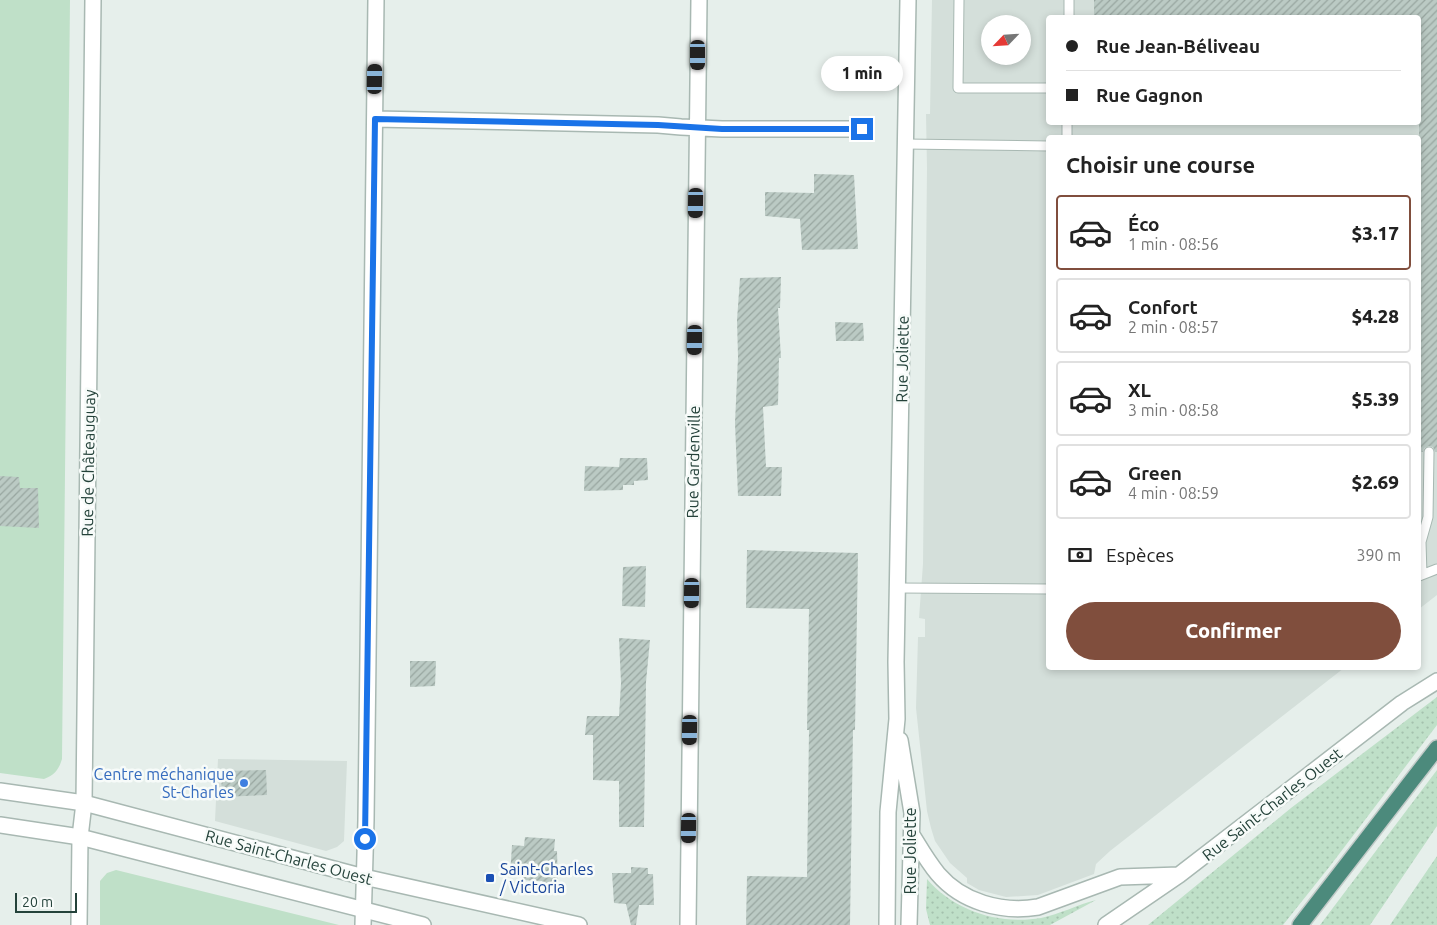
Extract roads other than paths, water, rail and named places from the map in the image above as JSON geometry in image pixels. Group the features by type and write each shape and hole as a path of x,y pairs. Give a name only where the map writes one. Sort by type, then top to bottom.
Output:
{"highway":[{"path":"1300,925 1437,748"}],"street":[{"name":"Rue de Châteauguay","path":"79,925 80,837 84,803 92,0"},
{"path":"363,918 376,0"},
{"name":"Rue Gardenville","path":"688,925 698,0"},
{"name":"Rue Joliette","path":"887,925 888,812 897,719 908,0"},
{"path":"375,119 658,125 697,128 862,129"},
{"path":"1402,703 1437,670"},
{"name":"Rue Saint-Charles Ouest","path":"1106,925 1179,875 1402,703 1437,681"},
{"name":"Rue Joliette","path":"897,719 912,813 910,925"},
{"name":"Rue Saint-Charles Ouest","path":"0,791 84,803 364,877 579,925"},
{"name":"Rue Saint-Charles Ouest","path":"0,825 80,837 363,918 424,925"},
{"path":"912,834 938,874 953,888 981,903 1005,908 1028,908 1048,904 1120,877 1179,875"}],"lane":[{"path":"959,0 958,88 1046,88"},
{"path":"1069,0 1069,15"},
{"path":"905,144 1046,146"},
{"path":"1421,542 1428,517 1429,452"},
{"path":"1421,576 1437,569"},
{"path":"898,588 1046,589"}],"place":[{"name":"Centre méchanique St-Charles","path":"244,783"},
{"name":"Saint-Charles / Victoria","path":"490,878"}]}
